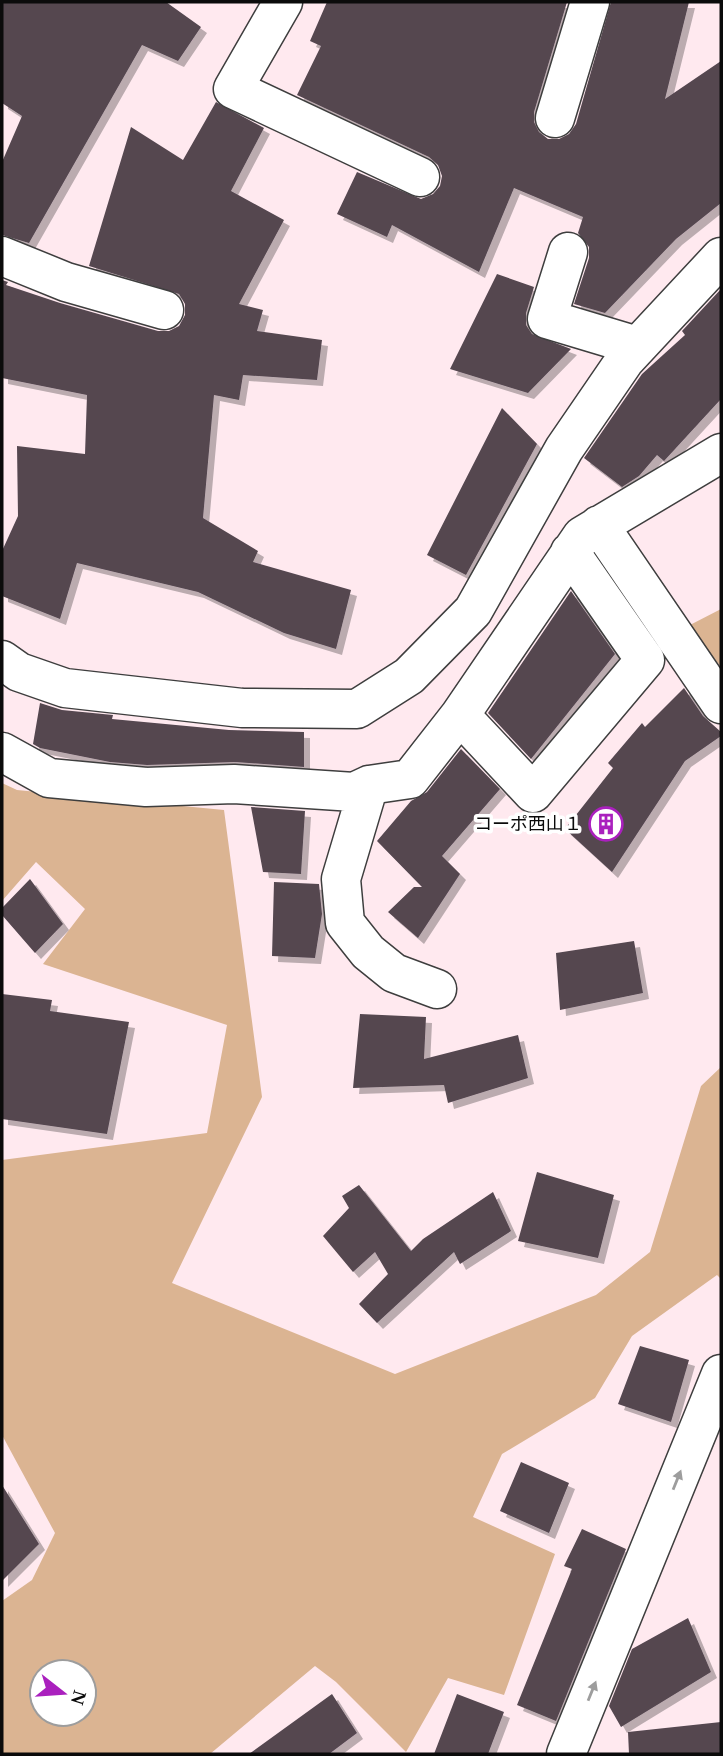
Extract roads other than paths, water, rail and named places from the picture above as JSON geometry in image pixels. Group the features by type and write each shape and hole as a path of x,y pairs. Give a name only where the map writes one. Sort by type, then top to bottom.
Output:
{"street":[{"path":"283,2 233,89 420,177"},
{"path":"555,118 590,2"},
{"path":"568,251 547,319 638,346"},
{"path":"2,256 66,282 164,310"},
{"path":"2,660 19,672 65,688 242,708 357,709 409,676 473,611 564,449 638,346 721,257"},
{"path":"2,752 49,778 132,786 234,784 354,792 369,785 410,779 460,715 584,537 721,453"},
{"path":"540,492 584,537 721,704"},
{"path":"460,715 533,793 645,660 584,537"},
{"path":"369,785 341,878 345,923 368,952 394,974 437,989"},
{"path":"566,1754 721,1374"}],"place":[{"name":"コーポ西山１","path":"606,824"}]}
